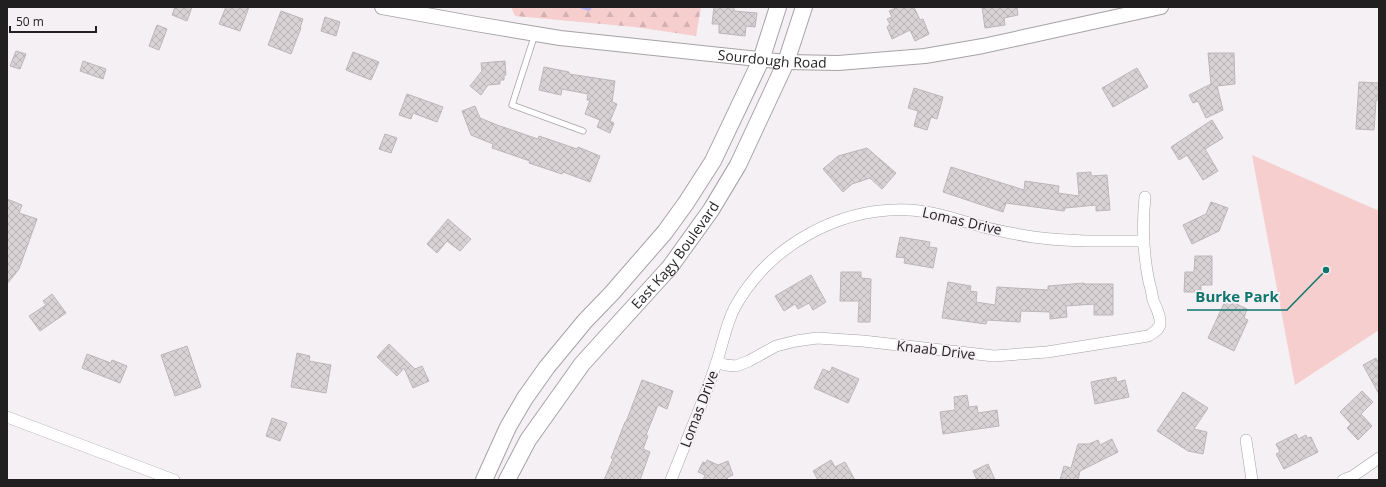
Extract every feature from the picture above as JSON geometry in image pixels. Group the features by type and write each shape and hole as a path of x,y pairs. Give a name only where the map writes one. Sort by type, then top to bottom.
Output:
{"main road":[{"name":"East Kagy Boulevard","path":"484,480 508,427 525,398 547,367 585,321 612,293 665,232 713,161 761,60 778,7"},
{"name":"East Kagy Boulevard","path":"507,480 528,440 582,364 670,267 712,210 738,166 786,62 804,7"}],"street":[{"name":"Sourdough Road","path":"382,7 560,38 761,60 838,63 925,56 995,44 1161,7"},
{"path":"1144,241 1143,222 1145,197"},
{"name":"Lomas Drive","path":"671,480 717,362 728,321 735,306 753,281 782,251 813,232 844,219 879,211 909,210 940,215 981,227 1034,237 1080,241 1144,241"},
{"name":"Knaab Drive","path":"717,362 725,365 736,366 749,361 776,346 817,338 862,341 994,356 1047,352 1148,336 1155,333 1158,329 1160,325 1160,315 1154,302 1149,281 1144,241"},
{"path":"7,417 174,480"},
{"path":"1246,440 1252,480"},
{"path":"1343,480 1353,476 1379,458"}],"lane":[{"path":"535,34 512,105 583,131"}],"green space":[{"path":"511,7 701,7 696,36 635,27 515,16"},
{"path":"1252,155 1377,210 1379,206 1379,330 1295,385"}],"building":[{"path":"175,7 192,7 187,21 172,15"},
{"path":"226,7 249,7 240,31 219,24"},
{"path":"714,7 734,7 734,11 757,13 755,27 746,26 745,36 719,33 719,24 712,24"},
{"path":"898,7 914,7 920,20 923,19 929,34 915,41 910,30 892,39 887,27 890,24 887,19 892,17 889,11"},
{"path":"982,7 1017,7 1018,15 1004,18 1005,25 985,28"},
{"path":"281,11 303,19 291,54 268,45"},
{"path":"325,17 340,22 336,36 321,31"},
{"path":"157,25 167,29 159,50 149,46"},
{"path":"16,51 26,54 20,69 10,66"},
{"path":"353,52 379,62 371,80 346,70"},
{"path":"1208,53 1234,53 1235,84 1217,86 1223,110 1206,118 1198,101 1193,103 1189,95 1211,84"},
{"path":"83,61 106,69 103,79 80,71"},
{"path":"505,61 506,75 504,75 504,80 500,80 500,84 488,85 481,95 470,86 482,71 481,63"},
{"path":"544,67 569,72 569,74 615,81 612,102 617,104 610,121 614,123 610,133 597,127 600,120 585,114 590,100 587,100 588,94 562,89 561,95 539,90"},
{"path":"1137,68 1148,87 1113,107 1102,88"},
{"path":"1359,82 1379,83 1379,100 1376,100 1374,130 1356,129"},
{"path":"914,88 943,97 937,119 931,117 927,130 914,126 918,111 908,108"},
{"path":"407,94 443,107 437,122 413,113 411,119 399,115"},
{"path":"475,106 480,118 497,125 538,139 539,136 577,149 578,147 600,156 590,182 563,172 562,174 529,163 530,161 492,148 493,144 471,135 462,111"},
{"path":"1212,120 1223,138 1205,149 1218,171 1203,180 1187,155 1179,160 1171,147"},
{"path":"385,134 397,138 391,153 379,149"},
{"path":"867,148 896,173 882,189 870,178 852,184 843,192 823,169 838,156"},
{"path":"951,167 1024,190 1025,181 1059,186 1058,193 1079,196 1077,173 1091,172 1091,176 1107,175 1110,210 1096,211 1096,205 1065,208 1064,211 1006,203 1003,212 943,192"},
{"path":"7,199 22,205 19,213 37,219 19,269 7,284"},
{"path":"1211,202 1228,208 1219,231 1192,244 1183,225 1206,214"},
{"path":"448,219 471,239 460,251 447,241 437,253 427,244"},
{"path":"900,237 930,242 929,247 937,248 933,268 904,263 905,258 896,257"},
{"path":"1195,256 1212,256 1212,285 1201,285 1201,292 1184,292 1185,272 1194,272"},
{"path":"841,272 861,272 861,278 871,279 870,322 858,322 859,301 840,301"},
{"path":"811,275 826,302 813,310 809,303 798,309 795,304 784,311 775,296"},
{"path":"948,282 971,286 970,291 977,292 976,302 995,305 997,287 1048,290 1048,286 1084,283 1113,284 1113,315 1094,315 1094,304 1066,306 1067,317 1050,319 1050,312 1021,311 1020,322 987,320 986,324 942,318"},
{"path":"52,294 66,313 40,331 29,316 46,305 43,301"},
{"path":"1226,299 1247,309 1244,318 1248,320 1234,351 1208,338"},
{"path":"389,344 415,369 422,366 429,381 413,388 404,368 397,376 377,357"},
{"path":"187,346 201,387 175,396 161,355"},
{"path":"297,353 310,356 309,361 331,365 326,393 291,387"},
{"path":"87,354 111,363 112,360 127,366 120,383 82,368"},
{"path":"1376,358 1379,364 1379,394 1363,365"},
{"path":"832,367 859,379 848,403 814,388 823,369 830,372"},
{"path":"1116,377 1117,382 1125,380 1129,397 1095,404 1091,382"},
{"path":"642,380 673,391 667,409 658,405 646,435 648,436 643,449 650,452 640,480 604,480 613,459 611,458"},
{"path":"1362,391 1373,402 1361,414 1372,426 1358,440 1347,428 1351,424 1340,412"},
{"path":"1183,392 1208,408 1194,429 1207,432 1203,454 1188,451 1157,431"},
{"path":"967,395 969,407 977,406 978,413 997,410 999,426 943,434 940,412 955,410 954,397"},
{"path":"272,418 287,423 280,441 266,436"},
{"path":"1296,434 1298,439 1306,435 1307,438 1311,437 1318,452 1284,469 1276,454 1280,452 1276,444"},
{"path":"1112,439 1118,452 1080,471 1078,480 1060,480 1064,466 1071,468 1078,444 1089,444 1098,440 1100,445"},
{"path":"707,460 718,465 728,461 733,475 728,477 727,480 703,480 705,475 698,472 703,462 706,463"},
{"path":"831,460 835,467 845,462 855,480 818,480 813,471"},
{"path":"988,464 995,480 977,480 973,471"}],"waterway":[{"path":"582,7 589,9 590,7"}],"place":[{"name":"Burke Park","path":"1326,270"}]}
